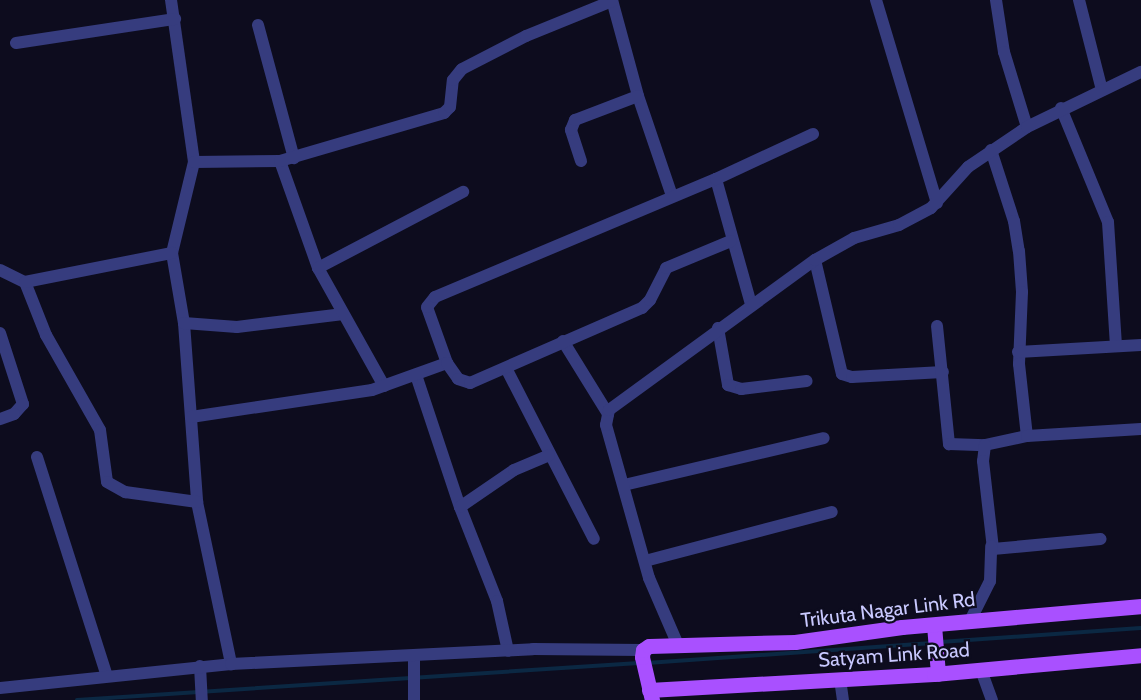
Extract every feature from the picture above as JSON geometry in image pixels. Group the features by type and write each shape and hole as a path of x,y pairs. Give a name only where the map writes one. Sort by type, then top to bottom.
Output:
{"main road":[{"name":"Trikuta Nagar Link Rd","path":"643,653 678,645 795,642 935,631 970,621 1141,606"},
{"path":"935,631 938,668"},
{"path":"643,653 649,690"},
{"name":"Satyam Link Road","path":"649,690 840,679 938,668 981,670 1141,655"}],"street":[{"path":"171,0 194,162 172,253 184,323 196,502 231,664"},
{"path":"194,162 280,161 444,113 450,107 453,80 462,69 526,36 612,0 638,96 672,196"},
{"path":"876,0 937,203"},
{"path":"996,0 1004,52 1027,127"},
{"path":"1079,0 1102,90"},
{"path":"16,43 175,19"},
{"path":"258,25 294,158"},
{"path":"678,645 645,561 606,425 608,414 614,404 815,260 854,238 899,225 937,203 968,167 1027,127 1061,108 1141,72"},
{"path":"581,161 571,130 575,120 638,96"},
{"path":"1061,108 1108,222 1116,345"},
{"path":"731,241 666,268 650,300 642,308 506,368 463,383 447,363 427,307 435,297 716,179 813,134"},
{"path":"991,150 1014,220 1019,251 1022,292 1018,352 1026,436"},
{"path":"280,161 318,268 384,386"},
{"path":"716,179 731,241 752,304"},
{"path":"318,268 463,192"},
{"path":"0,270 25,282 172,253"},
{"path":"815,260 842,374 852,378 943,372"},
{"path":"25,282 46,335 100,430 107,482 125,492 196,502"},
{"path":"184,323 237,327 343,314"},
{"path":"937,326 949,444 985,445 1026,436 1141,429"},
{"path":"718,328 728,385 741,389 807,381"},
{"path":"0,333 23,404 14,414 0,419"},
{"path":"563,341 608,414"},
{"path":"1018,352 1141,345"},
{"path":"191,417 384,386 447,363"},
{"path":"506,368 594,539"},
{"path":"416,375 460,507 497,601 508,651"},
{"path":"624,485 824,438"},
{"path":"970,621 990,581 991,546 983,460 985,445"},
{"path":"460,507 514,470 549,454"},
{"path":"37,457 106,676"},
{"path":"645,561 832,512"},
{"path":"991,546 999,551 1101,539"},
{"path":"0,688 231,664 508,651 643,653"},
{"path":"414,657 414,700"},
{"path":"200,666 202,700"},
{"path":"981,670 993,700"},
{"path":"840,679 843,700"}],"waterway":[{"path":"940,642 1141,628"},
{"path":"647,663 932,643"},
{"path":"77,700 639,663"}]}
